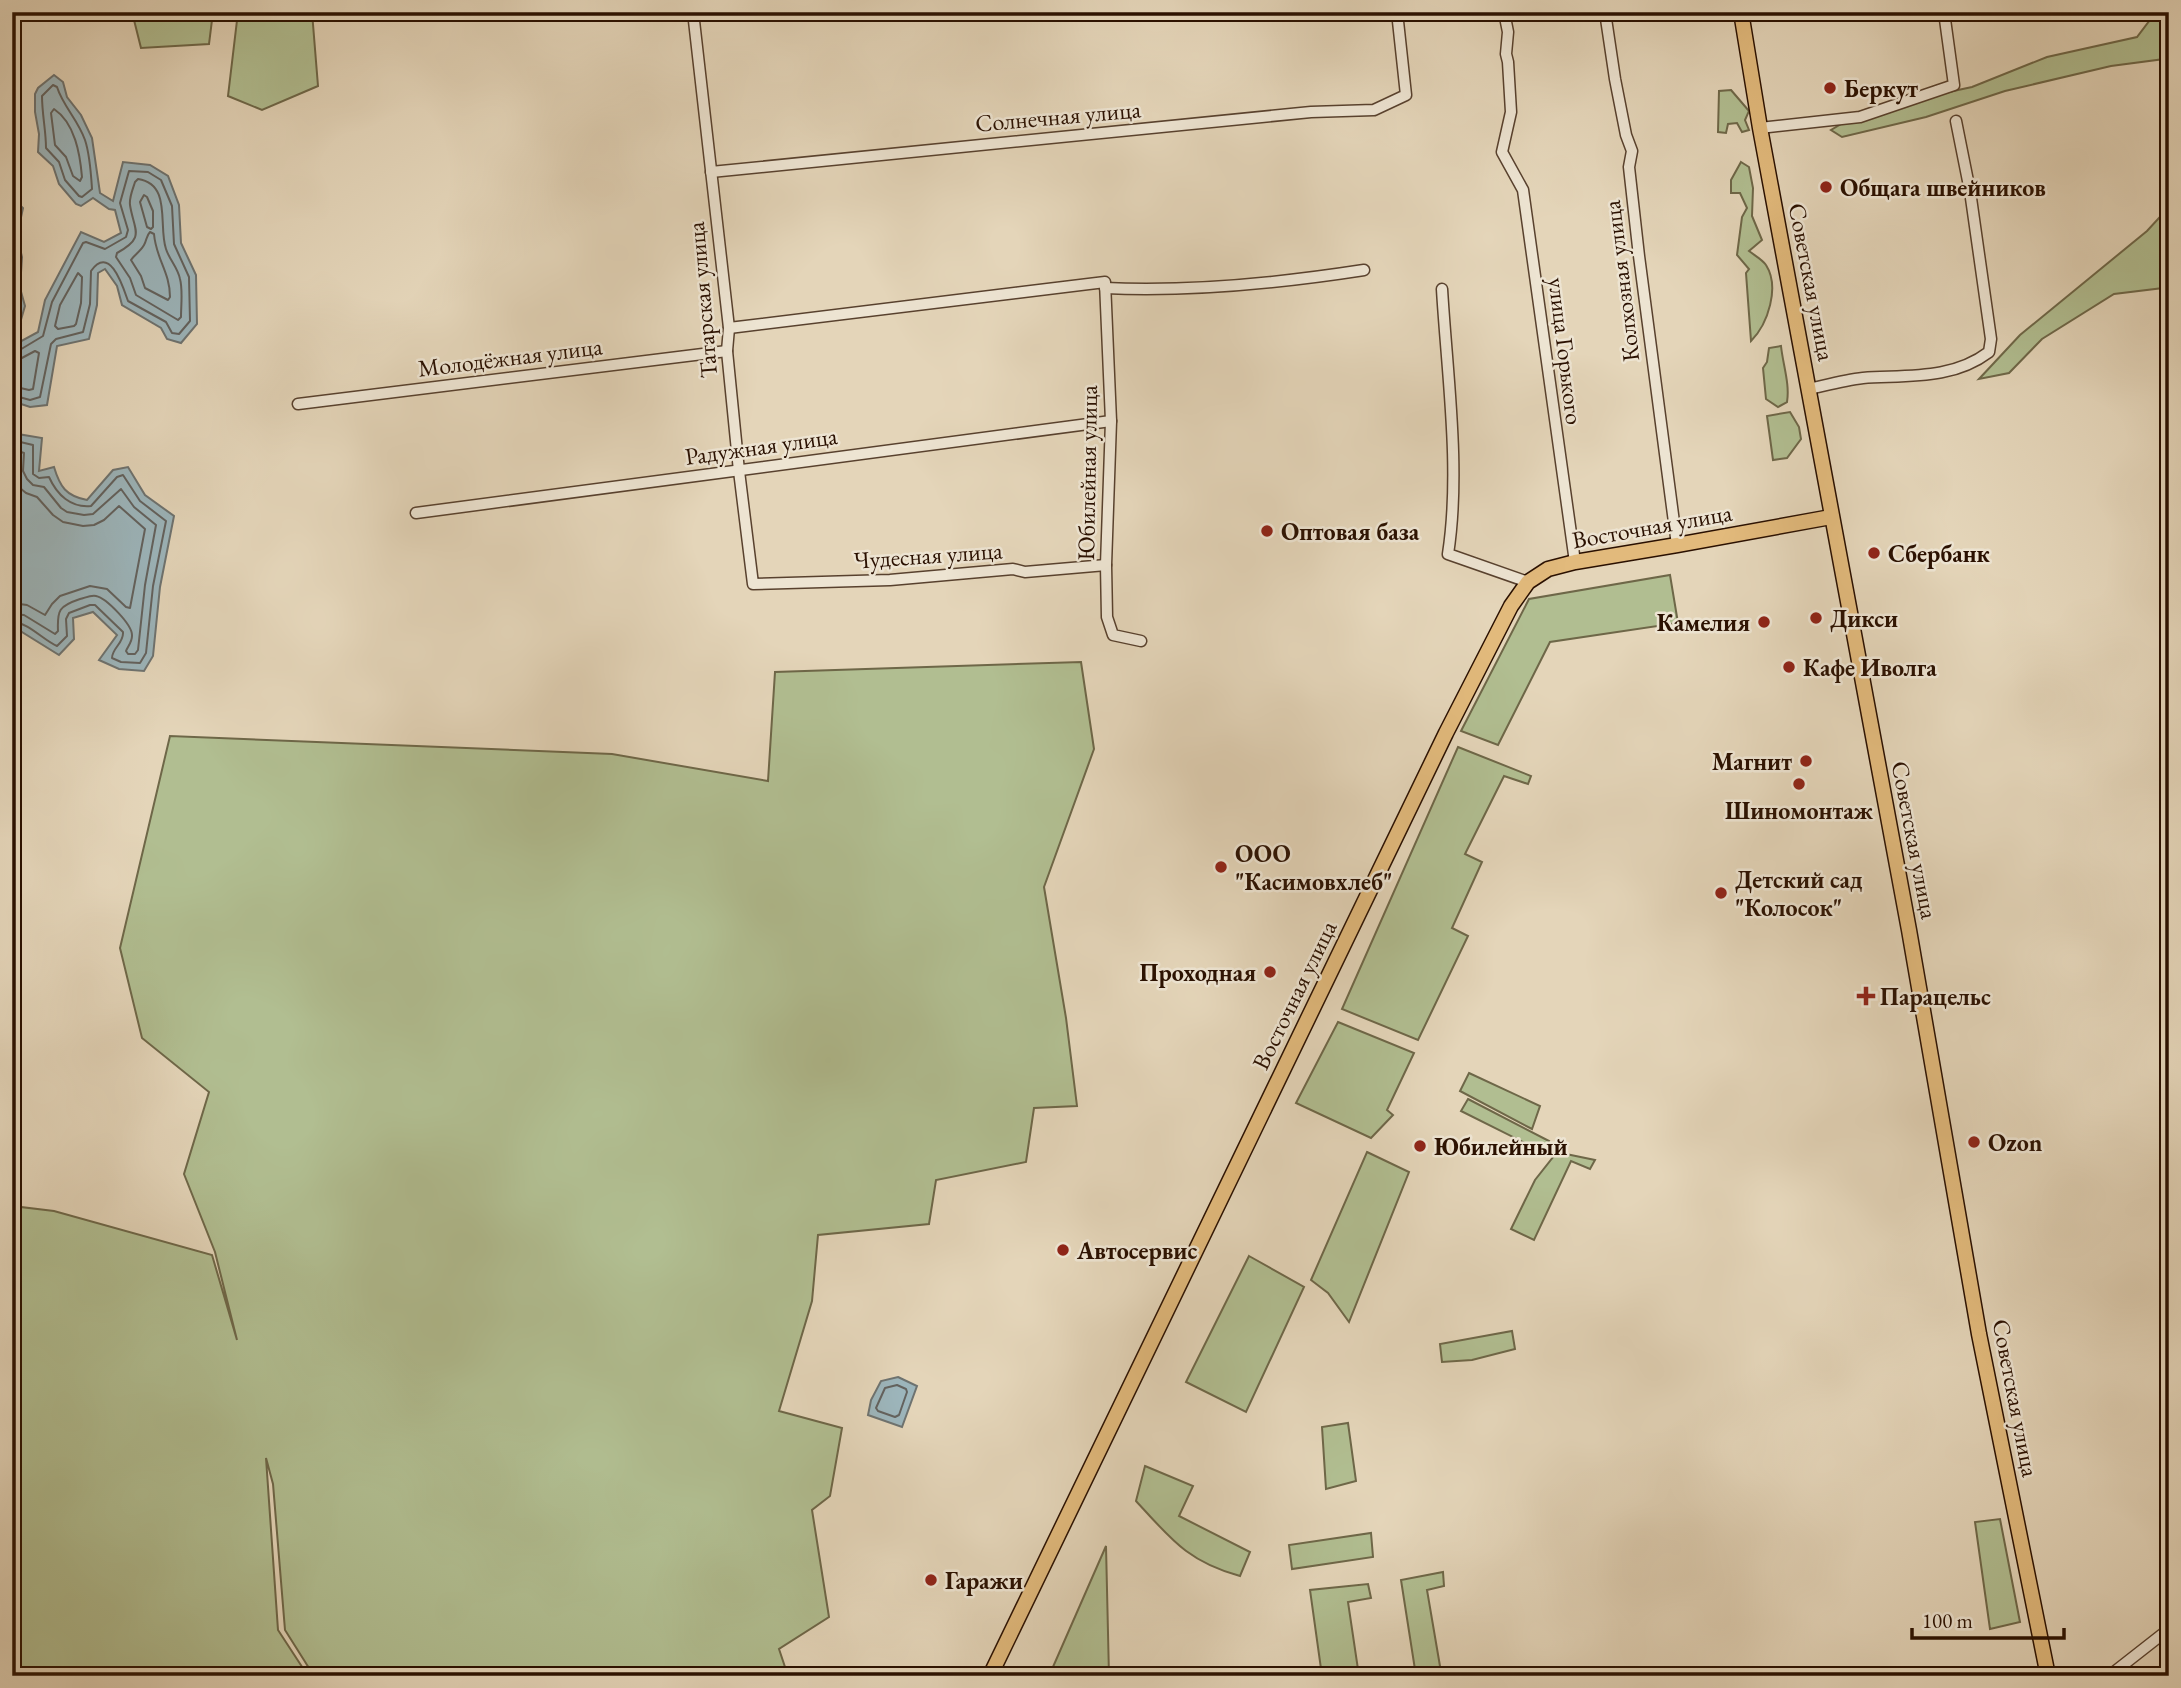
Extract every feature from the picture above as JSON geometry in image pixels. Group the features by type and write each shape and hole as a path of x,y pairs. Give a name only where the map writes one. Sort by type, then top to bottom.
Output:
{"main road":[{"name":"Советская улица","path":"1741,12 1831,517 1913,953 1979,1334 2048,1676"},
{"name":"Восточная улица","path":"990,1676 1510,606 1528,582 1548,569 1574,562 1831,517"}],"street":[{"name":"Татарская улица","path":"693,12 729,328 727,351 753,584"},
{"name":"Солнечная улица","path":"711,172 1311,112 1374,110 1406,95 1397,12"},
{"name":"улица Горького","path":"1504,12 1508,32 1506,54 1511,112 1502,152 1523,190 1574,562"},
{"name":"Колхозная улица","path":"1605,12 1615,79 1626,135 1632,151 1629,167 1639,257 1678,545"},
{"path":"1760,128 1860,117 1954,85 1944,12"},
{"path":"1809,389 1859,379 1947,372 1978,360 1989,352 1991,340 1970,191 1956,121"},
{"path":"729,328 1105,285 1155,290 1298,279 1364,270"},
{"name":"Юбилейная улица","path":"1105,285 1111,421 1107,617 1113,635 1141,641"},
{"path":"1442,289 1453,464 1454,519 1448,554 1528,582"},
{"name":"Молодёжная улица","path":"298,404 727,351"},
{"name":"Радужная улица","path":"416,513 1111,421"},
{"name":"Чудесная улица","path":"753,584 890,580 1013,569 1026,572 1106,565"},
{"path":"2109,1676 2169,1629"}],"green space":[{"path":"132,12 213,12 209,44 141,48"},
{"path":"238,12 312,12 318,86 262,110 228,96"},
{"path":"2156,12 2169,12 2169,48 2164,59 2111,66 2005,91 1926,117 1842,137 1831,130 1865,110 1972,87 2047,57 2137,37"},
{"path":"1731,90 1749,111 1745,120 1749,130 1742,132 1737,123 1728,124 1726,133 1718,132 1719,91"},
{"path":"1741,162 1749,167 1753,188 1752,216 1762,240 1749,251 1766,265 1772,284 1767,315 1751,341 1746,273 1749,269 1737,255 1742,217 1747,208 1740,193 1731,193 1731,180"},
{"path":"2169,207 2169,279 2163,288 2114,294 2042,339 2009,373 1979,379 2020,335 2147,231"},
{"path":"1781,346 1788,395 1787,402 1778,407 1766,399 1763,368 1767,362 1769,348"},
{"path":"1790,412 1799,427 1801,439 1787,458 1773,460 1767,416"},
{"path":"1670,575 1678,623 1550,642 1498,745 1461,731 1529,599"},
{"path":"1081,662 1094,749 1044,887 1066,1018 1077,1106 1034,1108 1026,1162 936,1180 929,1224 818,1235 812,1301 779,1411 842,1428 830,1496 812,1510 829,1617 779,1649 788,1676 314,1676 285,1630 273,1484 266,1458 278,1630 308,1676 12,1676 12,1206 54,1211 212,1255 237,1340 215,1252 184,1174 209,1092 142,1038 120,948 170,736 612,754 768,781 775,672"},
{"path":"1458,747 1531,776 1528,784 1504,776 1465,854 1482,862 1452,928 1468,936 1418,1040 1342,1009"},
{"path":"1338,1022 1414,1053 1387,1110 1393,1115 1371,1138 1296,1103"},
{"path":"1469,1073 1540,1106 1532,1129 1460,1091"},
{"path":"1468,1099 1549,1141 1543,1152 1461,1111"},
{"path":"1367,1152 1409,1172 1349,1322 1328,1293 1311,1280"},
{"path":"1566,1154 1595,1160 1590,1169 1571,1161 1534,1240 1511,1229 1535,1180 1554,1156"},
{"path":"1249,1256 1304,1287 1246,1412 1186,1382"},
{"path":"1512,1331 1515,1349 1472,1360 1442,1362 1440,1344"},
{"path":"1348,1423 1356,1481 1326,1489 1322,1427"},
{"path":"1145,1466 1193,1486 1179,1516 1250,1552 1240,1576 1193,1556 1171,1538 1136,1501"},
{"path":"2000,1519 2020,1622 1990,1629 1975,1522"},
{"path":"1371,1533 1373,1557 1292,1569 1289,1545"},
{"path":"1106,1546 1109,1676 1049,1676"},
{"path":"1443,1572 1444,1586 1427,1590 1441,1672 1459,1669 1460,1676 1416,1676 1401,1580"},
{"path":"1368,1584 1371,1598 1348,1602 1359,1676 1322,1676 1310,1590"}],"water":[{"path":"54,75 63,82 67,97 81,115 92,138 100,193 113,201 123,162 150,165 168,176 179,205 181,243 196,275 197,324 181,343 167,339 161,328 122,305 117,286 105,269 98,273 97,305 89,339 57,346 47,405 30,407 12,401 12,346 38,332 45,300 81,232 104,242 121,233 115,210 93,198 81,206 76,204 59,184 53,166 38,152 35,94 38,88"},
{"path":"12,198 23,208 17,236 22,257 20,288 25,306 20,323 12,328"},
{"path":"12,426 18,434 42,438 39,471 54,467 62,485 74,496 87,500 113,470 128,467 145,495 174,516 160,587 153,656 144,671 119,669 99,660 117,635 93,612 73,618 74,639 59,655 17,629 12,629"},
{"path":"898,1377 917,1386 902,1427 868,1415 871,1400 881,1381"}],"place":[{"name":"Беркут","path":"1830,88"},
{"name":"Общага швейников","path":"1826,187"},
{"name":"Оптовая база","path":"1267,531"},
{"name":"Сбербанк","path":"1874,553"},
{"name":"Дикси","path":"1816,618"},
{"name":"Камелия","path":"1764,622"},
{"name":"Кафе Иволга","path":"1789,667"},
{"name":"Магнит","path":"1806,761"},
{"name":"Шиномонтаж","path":"1799,784"},
{"name":"ООО \"Касимовхлеб\"","path":"1221,867"},
{"name":"Детский сад \"Колосок\"","path":"1721,893"},
{"name":"Проходная","path":"1270,972"},
{"name":"Парацельс","path":"1866,996"},
{"name":"Ozon","path":"1974,1142"},
{"name":"Юбилейный","path":"1420,1146"},
{"name":"Автосервис","path":"1063,1250"},
{"name":"Гаражи","path":"931,1580"}]}
